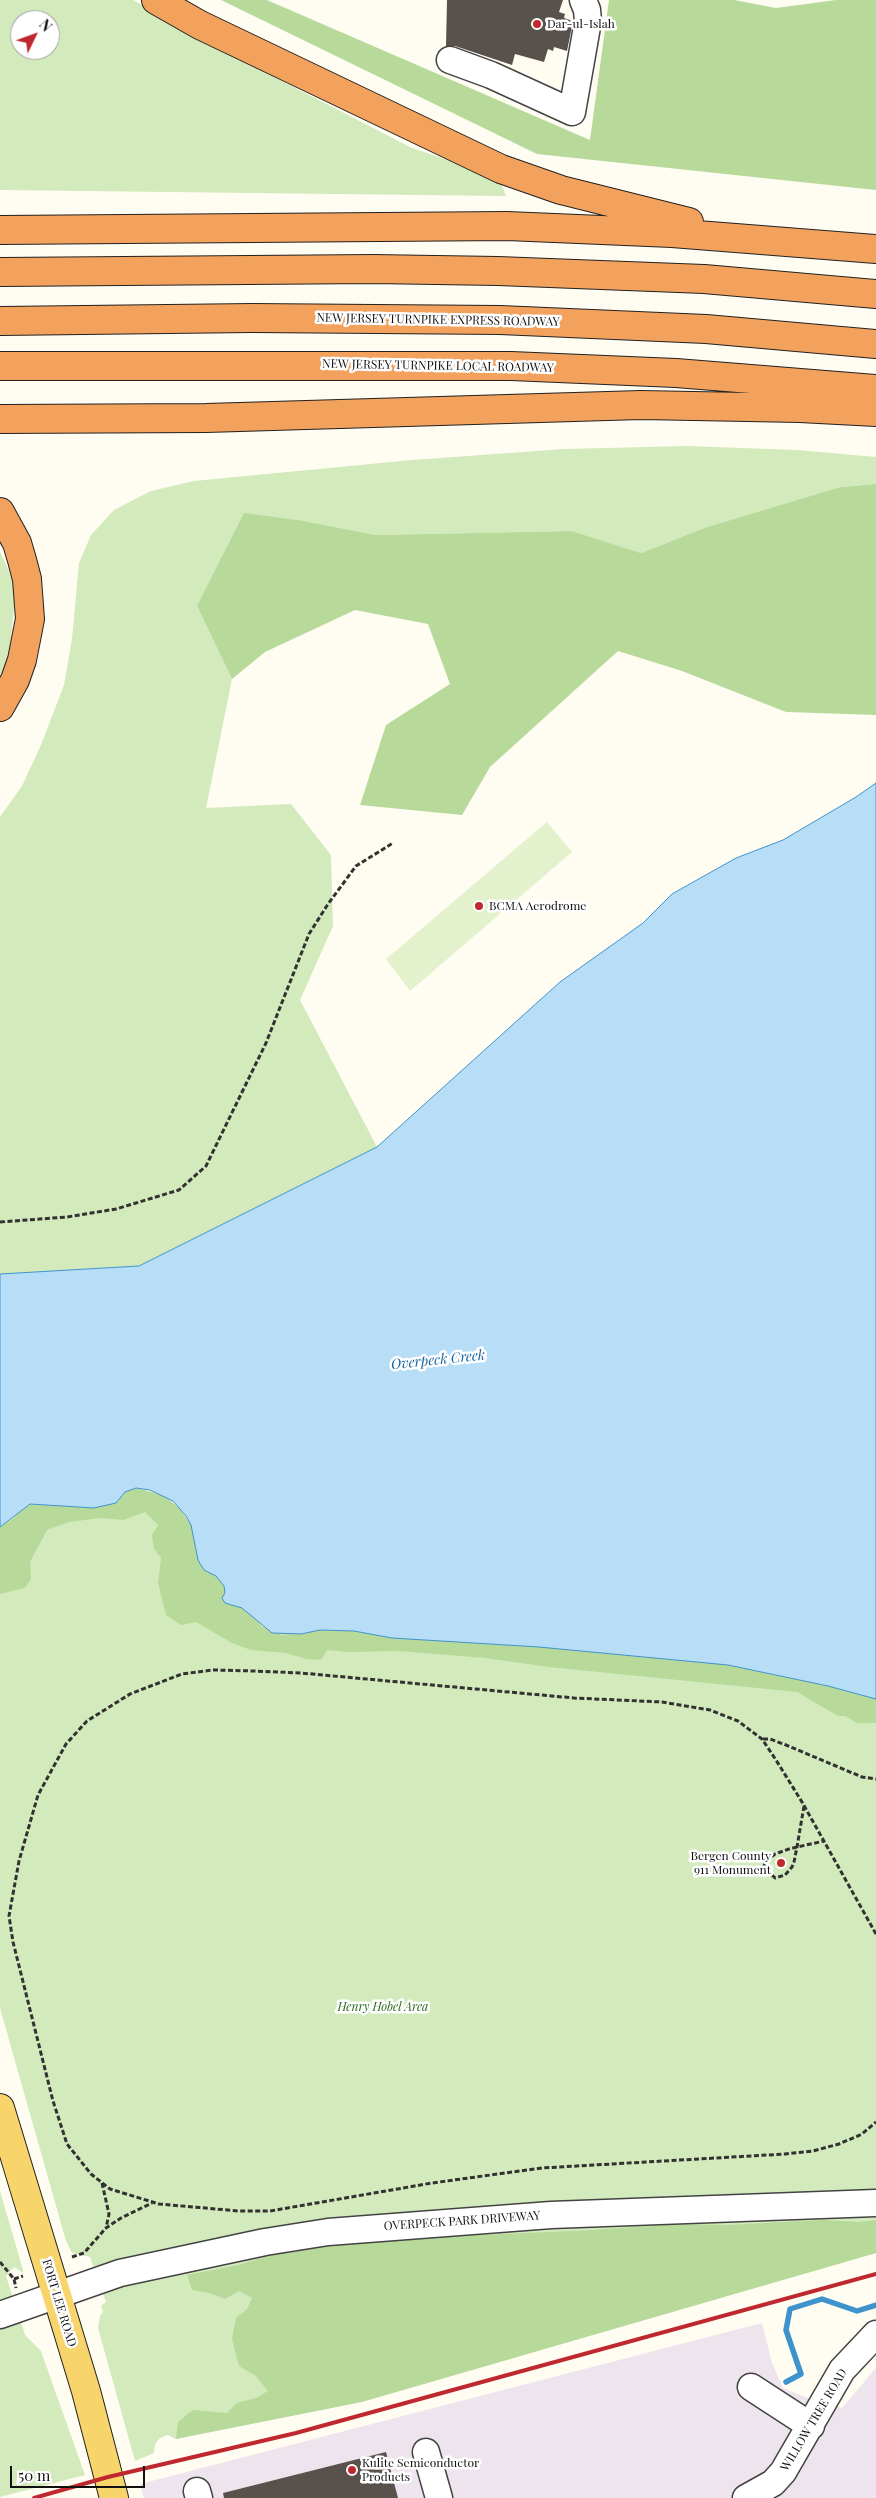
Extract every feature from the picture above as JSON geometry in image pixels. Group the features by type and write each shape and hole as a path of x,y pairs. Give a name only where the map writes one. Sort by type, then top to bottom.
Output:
{"highway":[{"path":"156,0 200,25 501,169 595,200 756,238"},
{"path":"0,230 507,226 756,238 876,249"},
{"path":"0,272 473,270 696,279 876,294"},
{"name":"NEW JERSEY TURNPIKE EXPRESS ROADWAY","path":"0,321 244,318 492,320 706,329 876,344"},
{"name":"NEW JERSEY TURNPIKE LOCAL ROADWAY","path":"0,366 511,366 684,373 876,389"},
{"path":"0,420 215,417 641,405 800,408 876,412"},
{"path":"0,512 16,543 22,560 27,578 30,619 22,660 15,680 0,707"}],"main road":[{"name":"FORT LEE ROAD","path":"0,2108 86,2391 114,2498"}],"street":[{"path":"450,60 491,75 572,112 588,21 583,0"},
{"name":"OVERPECK PARK DRIVEWAY","path":"0,2315 91,2281 136,2269 265,2242 328,2232 551,2214 876,2203"},
{"name":"WILLOW TREE ROAD","path":"746,2498 780,2491 783,2472 842,2370 876,2334"},
{"path":"751,2387 811,2426"},
{"path":"426,2452 439,2498"}],"path":[{"path":"0,1222 66,1217 116,1209 179,1190 206,1166 266,1043 309,934 356,866 393,843"},
{"path":"876,1934 804,1805 762,1739 738,1721 724,1715 662,1702 574,1698 302,1672 213,1670 182,1674 130,1694 87,1721 66,1744 38,1794 19,1861 9,1916 13,1942 58,2121 66,2144 78,2161 110,2190 153,2202 184,2207 270,2211 432,2183 542,2168 795,2153 839,2144 862,2134 876,2122"},
{"path":"762,1739 770,1739 847,1771 876,1779"},
{"path":"804,1805 797,1847 792,1867 786,1875 775,1878 766,1871 764,1867 768,1858 797,1847 824,1841"},
{"path":"102,2183 109,2214 106,2228"},
{"path":"72,2257 84,2253 106,2228 153,2202"},
{"path":"84,2253 86,2259"},
{"path":"0,2262 14,2279 16,2289"},
{"path":"14,2279 23,2276"}],"shaded area":[{"name":"Kulite Semiconductor Products","path":"762,2323 772,2363 783,2388 805,2397 842,2408 876,2368 876,2498 144,2498 140,2484"}],"green space":[{"path":"0,0 133,0 208,43 410,147 499,178 506,196 0,190"},
{"path":"221,0 267,0 590,140 609,0 734,0 776,8 836,0 876,0 876,190 537,154"},
{"path":"687,446 797,450 876,457 876,484 840,487 707,527 641,553 572,531 376,535 304,521 197,606 232,679 206,808 291,804 331,855 333,926 300,1000 377,1147 139,1266 0,1274 0,817 22,786 41,745 64,685 72,639 79,563 91,535 114,510 151,491 194,481 412,460 565,449"},
{"path":"876,484 876,715 786,712 682,671 618,651 490,767 462,815 360,805 386,725 450,684 428,624 355,610 265,652 232,679 197,606 244,513 304,521 376,535 572,531 641,553 707,527 840,487"},
{"path":"0,552 16,586 9,659 0,675"},
{"name":"BCMA Aerodrome","path":"547,822 572,852 410,991 386,959"},
{"path":"136,1488 164,1495 180,1509 191,1525 198,1560 204,1570 216,1576 224,1586 231,1605 242,1608 254,1616 262,1627 282,1635 320,1630 354,1631 392,1638 539,1647 728,1665 828,1686 876,1699 876,1723 857,1723 845,1716 838,1716 797,1692 549,1667 485,1658 399,1651 348,1652 327,1650 321,1660 306,1659 286,1653 251,1650 232,1643 196,1622 181,1625 166,1615 158,1583 161,1558 154,1549 152,1535 158,1525 145,1512 123,1520 101,1518 69,1522 47,1530 30,1562 31,1579 25,1588 0,1594 0,1527 13,1518 21,1509 30,1504 94,1508 116,1503 125,1492"},
{"name":"Henry Hobel Area","path":"116,1503 876,1699 876,2253 605,2331 176,2439 168,2435 160,2438 155,2444 154,2453 135,2461 98,2328 100,2316 103,2312 101,2306 106,2302 90,2257 72,2253 66,2241 0,2008 0,1527"},
{"path":"0,2191 23,2270 23,2273 14,2267 6,2276 25,2335 41,2351 85,2475 0,2497"},
{"path":"823,2220 860,2222 876,2220 876,2253 362,2402 176,2439 178,2422 193,2410 227,2413 237,2403 256,2398 268,2391 256,2376 239,2366 232,2339 236,2318 247,2309 252,2298 239,2291 225,2299 209,2293 192,2290 187,2275 238,2265 302,2246 368,2240 592,2230 677,2224 727,2225"}],"water":[{"name":"Overpeck Creek","path":"876,783 876,1699 828,1686 728,1665 539,1647 392,1638 354,1631 320,1630 301,1634 272,1633 242,1608 225,1603 222,1598 225,1593 224,1586 216,1576 204,1570 198,1560 191,1525 186,1516 173,1501 150,1490 136,1488 125,1492 116,1503 94,1508 30,1504 0,1527 0,1274 139,1266 377,1147 560,982 643,923 672,894 736,858 783,840"}],"building":[{"path":"447,0 563,0 559,12 565,14 564,18 573,21 567,51 554,47 553,51 548,49 544,62 515,54 512,65 455,46 446,46"},
{"name":"Kulite Semiconductor Products","path":"386,2452 398,2498 224,2498 223,2493"}],"waterway":[{"path":"786,2382 801,2374 786,2330 790,2309 822,2299 857,2311 876,2305"}],"railway":[{"path":"34,2498 108,2477 296,2433 876,2274"}],"place":[{"name":"Dar-ul-Islah","path":"537,24"},
{"name":"BCMA Aerodrome","path":"479,906"},
{"name":"Bergen County 911 Monument","path":"781,1863"},
{"name":"Kulite Semiconductor Products","path":"352,2470"}]}
